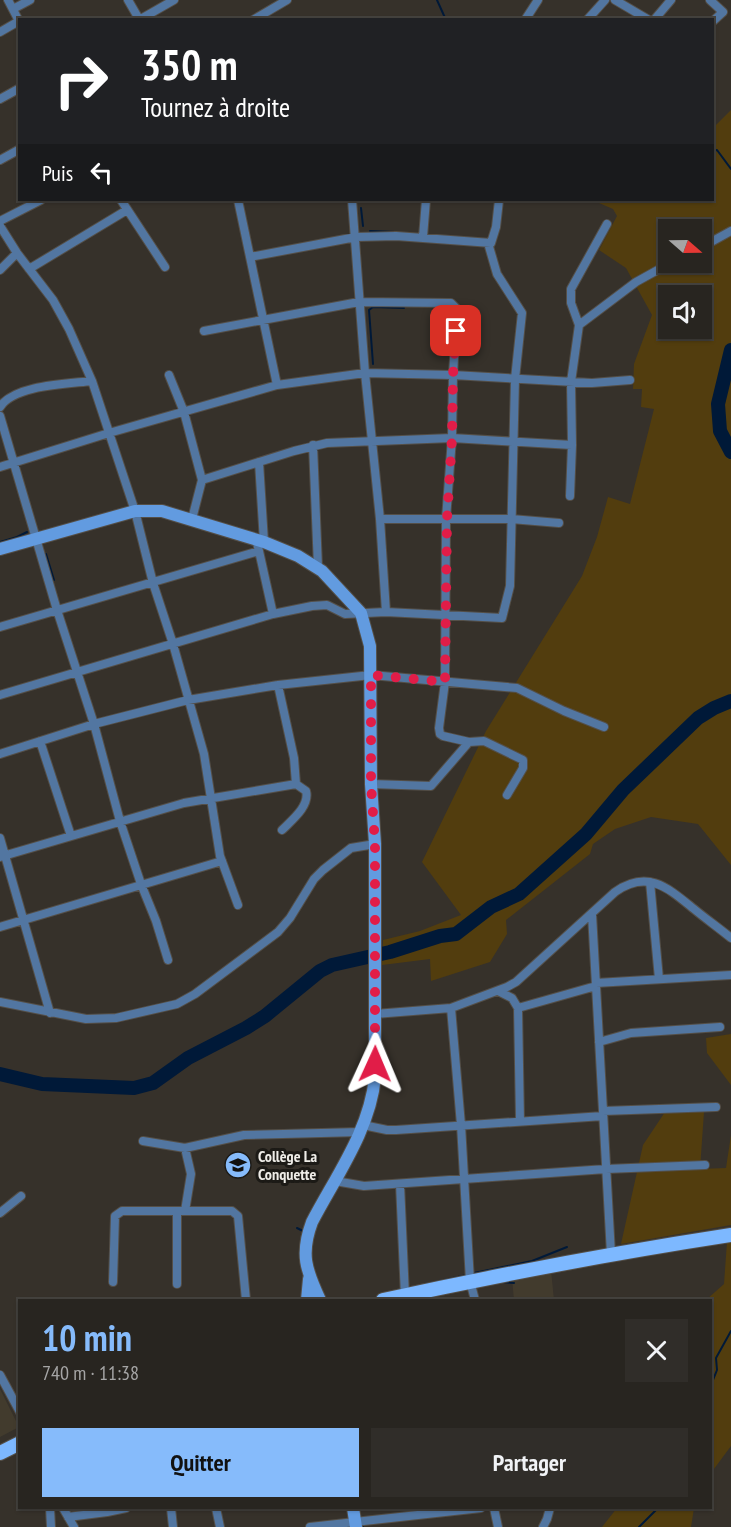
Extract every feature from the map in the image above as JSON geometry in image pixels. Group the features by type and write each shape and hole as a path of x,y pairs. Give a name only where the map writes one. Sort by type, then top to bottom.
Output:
{"main road":[{"path":"0,549 135,512 162,511 192,519 318,567 361,613 370,646 371,675 371,784 375,844 376,968 374,1089 362,1128 306,1237 305,1258 309,1278 320,1299"},
{"path":"388,1299 611,1254 731,1235"},
{"path":"307,1299 309,1278"},
{"path":"0,1454 18,1444"},
{"path":"353,1509 356,1524"}],"street":[{"path":"8,0 18,20"},
{"path":"13,9 30,0"},
{"path":"128,0 138,18"},
{"path":"141,18 174,0"},
{"path":"256,18 287,0"},
{"path":"526,18 538,0"},
{"path":"589,18 605,0"},
{"path":"615,0 646,18"},
{"path":"656,18 671,0"},
{"path":"710,0 723,12 714,20"},
{"path":"0,32 18,23"},
{"path":"0,99 18,89"},
{"path":"0,160 18,150"},
{"path":"39,201 0,224 17,253 47,290 63,316 92,381 135,512 153,583 204,753 222,861 238,905"},
{"path":"122,201 165,267"},
{"path":"238,201 277,385"},
{"path":"352,201 386,612"},
{"path":"423,237 426,201"},
{"path":"250,257 356,237 423,237 488,243 493,241 499,201"},
{"path":"29,269 127,210"},
{"path":"570,496 572,382 579,325 571,303 571,290 607,224"},
{"path":"712,242 731,231"},
{"path":"0,695 273,614 312,606 327,605 345,614 386,612 498,619 504,615 510,586 515,379 522,313 497,274 488,243"},
{"path":"0,270 17,253"},
{"path":"579,325 636,282 658,270"},
{"path":"204,331 359,302 455,305 457,309 447,519 445,682 439,729 443,736 469,742 484,741 524,760 523,768 507,795"},
{"path":"0,467 277,385 365,373 453,375 592,383 630,380"},
{"path":"169,375 184,412 202,480 192,519"},
{"path":"0,407 4,402 37,387 92,381"},
{"path":"0,416 57,610 94,724 120,821 168,960"},
{"path":"202,480 313,445 343,442 452,438 572,445"},
{"path":"313,445 318,567"},
{"path":"259,462 260,544 273,614"},
{"path":"380,519 511,519 559,523"},
{"path":"0,627 153,583 260,544"},
{"path":"0,754 94,724 188,700 278,685 371,675 517,688 604,728"},
{"path":"278,685 294,758 296,784"},
{"path":"40,741 71,836"},
{"path":"371,784 431,786 469,742"},
{"path":"2,856 184,803 296,784 306,791 307,799 300,811 282,830"},
{"path":"0,838 2,856 50,1013"},
{"path":"0,1002 86,1018 116,1018 177,1004 195,994 278,932 290,918 314,879 323,870 351,848 375,844"},
{"path":"0,927 222,861"},
{"path":"650,882 658,979"},
{"path":"375,1014 451,1008 507,987 527,974 592,914 623,887 631,883 650,882 674,892 731,938"},
{"path":"592,914 611,1254"},
{"path":"519,1008 596,985 731,975"},
{"path":"498,991 512,998 519,1008 520,1121"},
{"path":"451,1008 461,1125 470,1281 475,1299"},
{"path":"599,1042 631,1033 720,1027"},
{"path":"143,1142 185,1149 244,1135 362,1128 387,1130 603,1113 716,1107"},
{"path":"177,1284 181,1211 191,1174 185,1149"},
{"path":"335,1181 364,1186 606,1169 705,1165"},
{"path":"400,1184 405,1296"},
{"path":"0,1213 21,1196"},
{"path":"113,1282 115,1216 117,1213 236,1212 246,1299"},
{"path":"0,1375 18,1408"},
{"path":"50,1509 51,1527"},
{"path":"64,1509 74,1527"},
{"path":"68,1517 121,1509"},
{"path":"171,1509 173,1527"},
{"path":"216,1509 220,1527"},
{"path":"310,1527 356,1524 473,1509"},
{"path":"494,1509 498,1527"},
{"path":"543,1527 548,1519 550,1509"}],"shaded area":[{"path":"731,110 731,865 698,824 651,817 615,829 593,844 590,854 506,920 507,934 490,962 431,981 430,959 382,965 383,940 420,931 461,915 422,862 486,731 582,576 597,537 608,497 630,504 654,409 641,407 642,389 633,389 634,364 652,315 626,268 599,250 617,216 613,209 594,201 714,201 714,127"},
{"path":"731,1034 731,1085 707,1053 706,1038"},
{"path":"665,1112 704,1112 700,1169 726,1168 731,1135 731,1225 621,1244 643,1145"},
{"path":"731,1241 731,1446 712,1472 712,1299 707,1299 724,1284 727,1242"},
{"path":"551,1270 554,1299 514,1299 512,1278"},
{"path":"0,1389 18,1428 0,1437"},
{"path":"616,1509 694,1509 691,1527 602,1527"}],"waterway":[{"path":"437,0 445,18"},
{"path":"714,151 717,150 731,169"},
{"path":"361,208 363,226"},
{"path":"370,231 395,232"},
{"path":"373,364 369,310 373,307 404,308"},
{"path":"731,350 718,404 720,431 731,452"},
{"path":"0,542 27,532"},
{"path":"46,554 54,580"},
{"path":"0,1074 42,1084 134,1088 153,1083 188,1058 265,1016 320,971 332,965 390,952 440,936 456,934 491,907 519,894 586,834 623,790 698,718 731,701"},
{"path":"297,1228 305,1232"},
{"path":"474,1273 532,1261 567,1247"},
{"path":"425,1284 467,1275"},
{"path":"503,1282 514,1283"},
{"path":"712,1382 717,1370 716,1358 731,1331"},
{"path":"639,1527 657,1509"}],"place":[{"name":"Collège La Conquette","path":"238,1165"}],"route":[{"path":"375,1064 375,844 370,742 371,675 445,682 447,519 456,331"}]}
